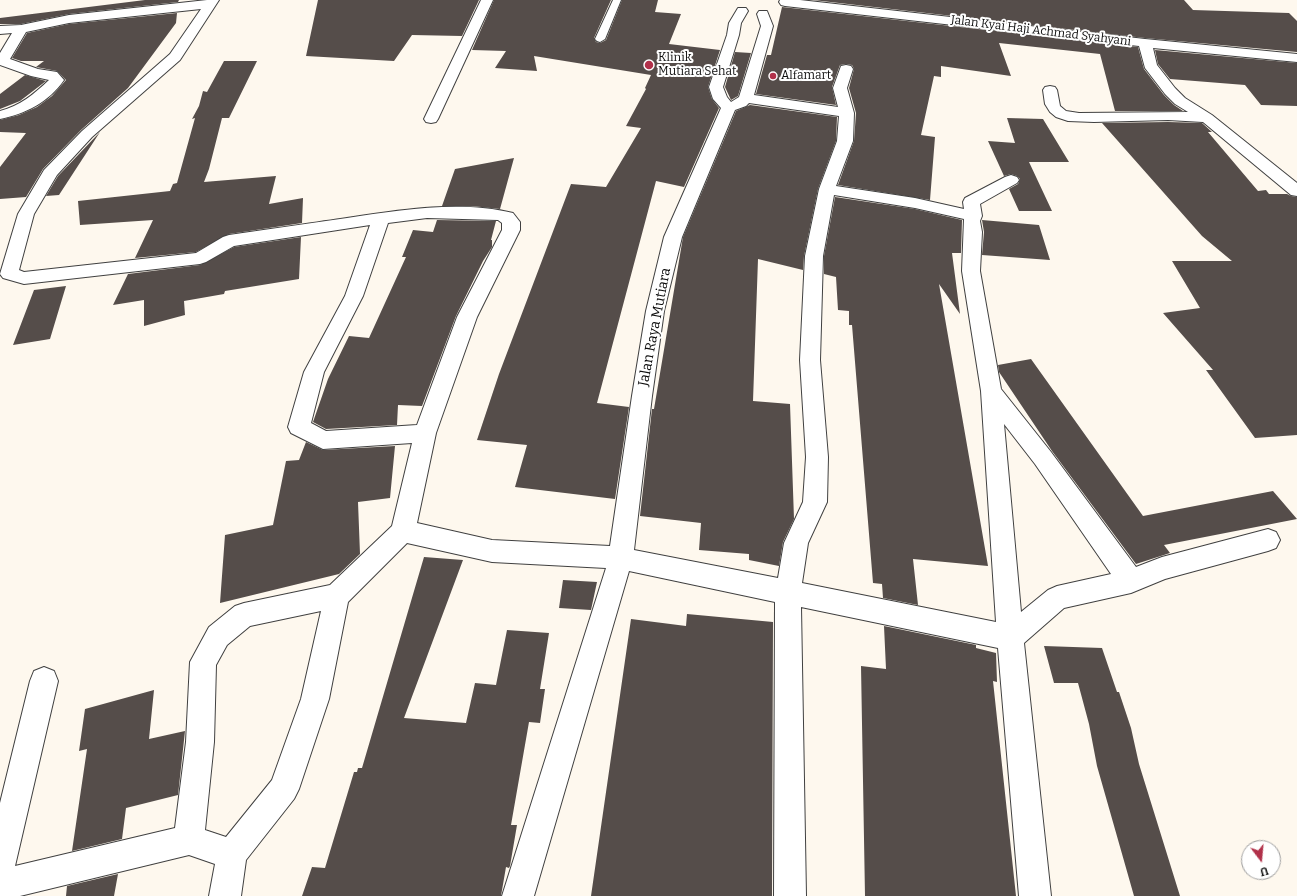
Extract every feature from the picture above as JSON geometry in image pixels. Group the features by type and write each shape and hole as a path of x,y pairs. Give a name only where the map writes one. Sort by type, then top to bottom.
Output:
{"street":[{"path":"431,119 487,0"},
{"path":"763,14 767,26 746,98 729,107 720,99 716,86 733,35 736,7 763,14 782,8 784,1"},
{"name":"Jalan Kyai Haji Achmad Syahyani","path":"784,1 1145,43 1297,58"},
{"path":"0,30 20,29 69,19 211,2"},
{"path":"189,840 200,742 203,662 218,636 244,615 337,596 403,531 425,433 467,317 511,230 511,222 507,217 498,215 427,213 380,218 229,241 200,258 5,279 26,214 50,173 87,134 175,57 211,2"},
{"path":"0,115 14,113 32,104 57,80 52,75 36,73 2,61 20,29"},
{"path":"1145,43 1150,66 1180,101 1207,118 1297,191"},
{"path":"790,896 788,591 796,543 815,502 817,457 810,360 814,256 828,190 845,142 847,113 840,88 846,69"},
{"path":"1050,90 1050,101 1054,109 1062,114 1085,117 1165,116 1207,118"},
{"path":"746,98 847,113"},
{"name":"Jalan Raya Mutiara","path":"518,896 621,558 642,396 655,311 674,237 729,107"},
{"path":"1011,180 971,202 974,216 972,221 973,232 971,271 992,391 1010,638 1035,896"},
{"path":"828,190 915,203 974,216"},
{"path":"380,218 354,296 314,372 300,427 323,440 425,433"},
{"path":"992,391 1043,458 1131,581"},
{"path":"403,531 492,551 621,558 788,591 1010,638"},
{"path":"1010,638 1057,598 1131,581 1162,568 1268,540"},
{"path":"225,896 232,854 284,789 315,699 337,596"},
{"path":"0,864 44,681"},
{"path":"0,885 189,840 232,854"}],"lane":[{"path":"600,39 617,0"}],"building":[{"path":"145,0 179,0 178,2 69,14 21,24 0,24 0,18"},
{"path":"318,0 479,0 462,36 412,35 394,61 306,56"},
{"path":"494,0 611,0 594,38 596,42 600,43 606,40 622,0 658,0 655,12 681,14 669,44 720,50 708,87 712,99 719,108 684,187 656,181 597,403 629,407 615,499 515,487 527,445 477,440 499,374 571,184 606,187 641,128 626,126 646,89 645,88 651,75 534,56 537,71 495,68 506,51 472,50"},
{"path":"813,0 1184,0 1193,10 1289,13 1297,21 1297,52 1145,38"},
{"path":"782,7 1138,47 1144,69 1164,95 1174,105 1183,111 1115,111 1100,54 999,43 1011,76 941,66 941,77 934,76 921,135 935,137 930,200 838,185 854,141 856,113 849,88 854,69 852,65 840,65 832,87 836,105 756,94 767,55 771,55"},
{"path":"177,13 176,23 128,88 81,130 43,169 26,197 0,199 0,167 26,133 0,132 0,120 19,115 37,107 52,96 66,80 57,71 36,67 44,61 21,61 12,58 27,33 69,24"},
{"path":"1155,50 1297,63 1297,106 1261,105 1245,85 1170,79 1158,64"},
{"path":"735,52 751,53 738,96 731,100 725,87"},
{"path":"224,61 257,61 229,118 222,118 209,169 204,182 276,176 269,204 303,198 302,223 229,234 196,252 135,258 153,220 80,225 78,201 170,191 173,184 177,183 195,118 192,119 199,106 203,91 207,92"},
{"path":"25,75 46,81 20,101 0,109 0,94"},
{"path":"750,105 837,117 836,141 818,189 804,256 803,270 758,259 753,401 790,404 794,519 783,542 779,566 749,560 749,554 699,550 701,523 640,516 652,409 654,409 683,237 736,111"},
{"path":"1007,118 1043,119 1069,162 1029,162 1052,211 1019,211 1009,189 1018,184 1020,179 1011,174 1004,176 988,141 1015,143"},
{"path":"1102,123 1202,123 1212,132 1208,132 1258,191 1266,190 1269,194 1287,194 1297,197 1297,435 1255,438 1206,370 1213,370 1163,313 1200,308 1172,261 1232,261 1202,236"},
{"path":"100,132 59,195 46,196 58,176"},
{"path":"514,158 500,209 472,206 442,206 455,169"},
{"path":"835,197 915,209 962,220 961,253 952,253 960,314 939,284 988,566 913,559 918,605 883,598 882,584 873,583 852,325 849,325 849,311 838,310 836,277 824,274 824,256"},
{"path":"437,220 496,221 491,240 492,247 483,261 456,316 422,406 398,405 397,425 326,429 313,422 328,379 349,336 369,338 406,257 402,257 413,230 433,232"},
{"path":"982,220 1039,225 1050,260 982,255 984,232"},
{"path":"301,237 299,279 225,291 224,294 184,301 185,315 144,326 144,300 113,305 128,274 200,265 234,247"},
{"path":"66,286 50,339 13,345 34,290"},
{"path":"1031,359 1143,516 1273,491 1297,519 1164,545 1170,553 1136,564 1052,451 999,372 998,365"},
{"path":"306,442 323,450 395,446 390,498 358,502 360,554 339,574 220,603 225,535 273,525 286,461 299,460"},
{"path":"424,557 463,560 404,718 466,723 475,683 496,685 507,630 549,633 540,689 545,689 540,723 529,722 511,825 517,825 510,866 509,868 506,867 501,896 302,896 312,867 325,868 354,772 357,772 358,768 362,768"},
{"path":"563,580 597,582 591,610 559,608"},
{"path":"687,614 773,622 772,896 591,896 631,619 686,626"},
{"path":"884,626 976,645 976,648 996,653 997,682 993,681 1016,896 865,896 861,666 886,669"},
{"path":"1044,646 1102,648 1131,728 1139,764 1180,896 1134,896 1097,766 1089,724 1078,683 1054,683"},
{"path":"154,690 149,739 185,731 178,795 126,808 122,839 72,851 87,749 79,751 85,709"},
{"path":"118,874 114,896 66,896 67,886"}],"place":[{"name":"Klinik Mutiara Sehat","path":"649,65"},
{"name":"Alfamart","path":"773,76"}]}
